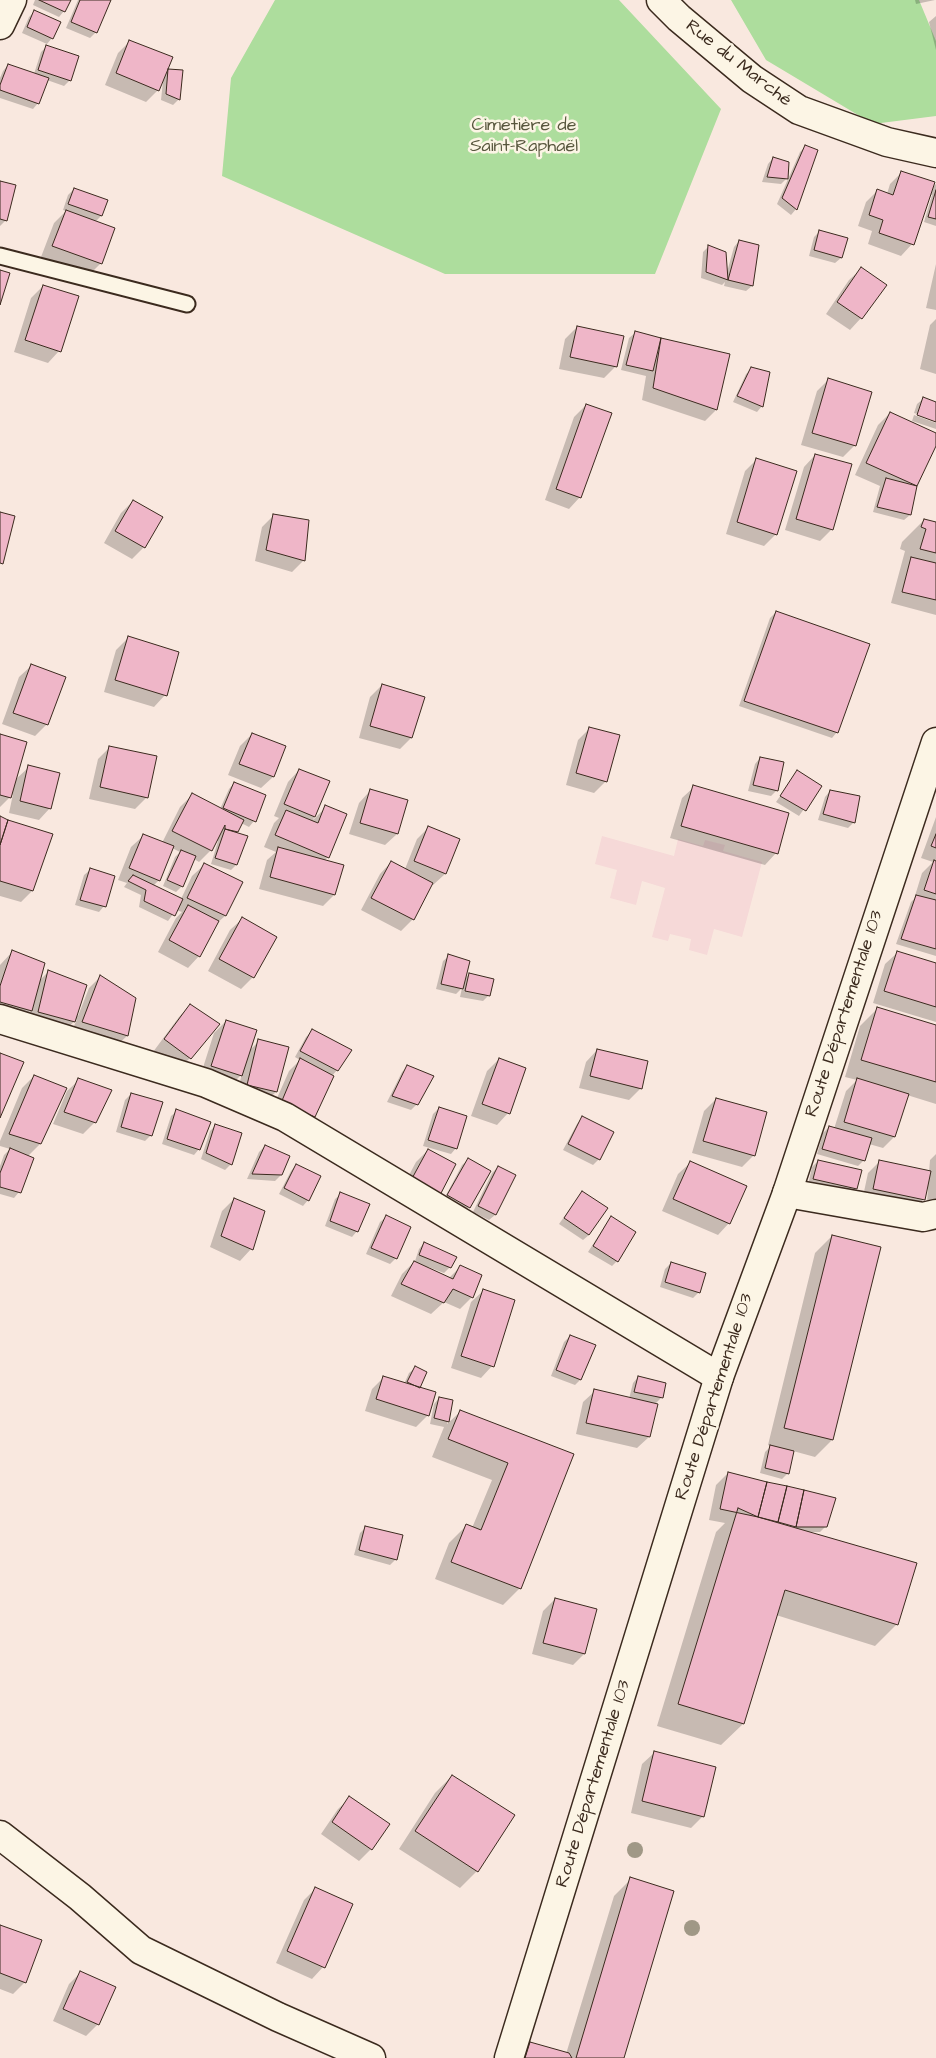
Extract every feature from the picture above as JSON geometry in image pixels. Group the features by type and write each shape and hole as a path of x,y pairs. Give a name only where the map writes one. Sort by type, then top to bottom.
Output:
{"street":[{"path":"0,25 12,0"},
{"name":"Rue du Marché","path":"661,0 679,18 752,79 799,110 887,142 936,153"},
{"name":"Route Départementale 103","path":"509,2058 719,1377 787,1193 928,785 936,742"},
{"path":"0,1019 206,1083 285,1117 719,1377"},
{"path":"787,1193 932,1217"},
{"path":"0,1835 80,1898 141,1950 278,2018 371,2058"}],"lane":[{"path":"0,256 186,304"}],"shaded area":[{"path":"602,836 674,856 678,839 703,846 705,840 725,845 723,851 762,862 742,937 714,929 707,955 689,950 691,939 670,934 668,941 652,937 665,888 642,881 636,905 610,898 617,870 595,864"}],"green space":[{"name":"Cimetière de Saint-Raphaël","path":"275,0 619,0 721,109 655,274 445,274 222,176 231,78"},
{"path":"731,0 919,0 936,41 936,116 873,124 766,60"}],"building":[{"path":"39,0 71,0 65,12"},
{"path":"80,0 111,0 97,33 71,22"},
{"path":"34,10 61,22 53,39 27,27"},
{"path":"129,40 173,57 159,91 116,73"},
{"path":"46,45 79,56 71,81 38,70"},
{"path":"8,64 49,78 39,104 0,90"},
{"path":"168,69 183,70 180,100 166,94"},
{"path":"805,145 818,150 797,210 782,198"},
{"path":"773,157 789,162 788,179 767,177"},
{"path":"901,171 935,182 914,245 879,233 883,220 869,215 877,189 893,195"},
{"path":"0,181 16,185 7,221 0,219"},
{"path":"74,188 108,200 102,216 68,204"},
{"path":"936,190 936,219 928,217"},
{"path":"66,210 115,228 102,264 52,246"},
{"path":"819,230 848,238 842,258 814,250"},
{"path":"739,240 759,245 753,286 728,280"},
{"path":"708,245 726,252 728,280 706,272"},
{"path":"861,267 887,285 862,319 837,302"},
{"path":"0,270 10,273 0,305"},
{"path":"43,285 79,296 61,352 25,340"},
{"path":"577,326 624,336 617,367 570,357"},
{"path":"635,331 661,338 653,371 626,365"},
{"path":"661,338 730,354 717,410 653,388"},
{"path":"751,367 770,372 763,407 737,396"},
{"path":"828,378 872,392 856,446 812,433"},
{"path":"923,397 936,402 936,422 917,415"},
{"path":"586,404 612,413 581,498 556,489"},
{"path":"890,412 936,433 936,446 917,486 866,463"},
{"path":"815,454 852,464 833,530 796,519"},
{"path":"756,458 797,471 777,535 737,522"},
{"path":"886,478 917,486 911,515 877,507"},
{"path":"133,500 163,517 145,548 115,531"},
{"path":"0,512 15,516 3,564 0,563"},
{"path":"273,514 309,520 305,561 266,550"},
{"path":"924,519 936,522 936,553 920,549 926,529 921,527"},
{"path":"911,557 936,563 936,600 902,592"},
{"path":"776,611 870,644 838,733 744,701"},
{"path":"128,636 179,652 167,696 115,680"},
{"path":"31,664 66,677 48,725 13,713"},
{"path":"382,684 425,697 412,738 370,726"},
{"path":"589,727 620,735 607,782 576,773"},
{"path":"252,733 286,746 274,777 239,764"},
{"path":"0,734 27,742 11,798 0,795"},
{"path":"109,746 157,756 148,798 100,787"},
{"path":"760,757 784,762 778,791 753,785"},
{"path":"28,765 60,773 51,809 20,801"},
{"path":"299,769 330,781 315,817 284,804"},
{"path":"797,770 822,786 806,811 780,796"},
{"path":"234,782 266,795 256,822 223,808"},
{"path":"693,785 789,813 778,854 681,826"},
{"path":"370,789 408,800 398,834 360,823"},
{"path":"830,790 860,796 855,823 823,814"},
{"path":"192,793 244,820 238,832 225,829 225,825 212,851 172,831"},
{"path":"325,805 347,814 329,858 275,835 286,810 318,823"},
{"path":"0,816 8,820 0,845"},
{"path":"8,820 53,834 33,891 0,881 0,845"},
{"path":"428,826 460,839 446,874 414,861"},
{"path":"225,829 248,836 237,865 215,858"},
{"path":"143,834 174,846 160,881 129,868"},
{"path":"936,834 936,848 931,846"},
{"path":"278,847 344,865 335,895 270,877"},
{"path":"181,850 196,856 183,887 167,880"},
{"path":"934,860 936,861 936,894 924,890"},
{"path":"391,861 433,883 414,920 371,898"},
{"path":"204,863 243,882 226,916 187,898"},
{"path":"90,868 115,876 106,907 80,900"},
{"path":"133,875 183,899 175,916 144,901 146,890 128,881"},
{"path":"916,895 936,900 936,949 901,939"},
{"path":"188,905 219,921 200,957 169,940"},
{"path":"242,917 277,937 254,978 219,959"},
{"path":"12,950 45,963 32,1011 0,1002 0,986"},
{"path":"897,951 936,963 936,1007 884,991"},
{"path":"448,954 470,961 463,989 441,984"},
{"path":"48,970 87,985 75,1022 38,1012"},
{"path":"469,973 494,979 490,996 465,991"},
{"path":"100,975 136,998 128,1036 82,1022"},
{"path":"190,1004 220,1024 191,1059 164,1039"},
{"path":"877,1007 936,1025 936,1082 861,1060"},
{"path":"226,1020 257,1030 242,1076 211,1066"},
{"path":"312,1029 352,1050 338,1071 300,1051"},
{"path":"258,1039 289,1047 277,1092 247,1085"},
{"path":"597,1049 648,1061 642,1089 590,1076"},
{"path":"0,1053 24,1062 0,1118"},
{"path":"300,1058 334,1076 315,1117 281,1103"},
{"path":"499,1058 526,1068 510,1114 482,1104"},
{"path":"407,1065 434,1076 418,1105 392,1096"},
{"path":"34,1075 67,1088 41,1144 9,1134"},
{"path":"78,1078 112,1090 96,1123 64,1112"},
{"path":"857,1078 909,1094 895,1137 844,1122"},
{"path":"131,1093 163,1102 152,1136 121,1127"},
{"path":"716,1098 767,1112 755,1156 703,1141"},
{"path":"439,1107 467,1116 457,1149 428,1140"},
{"path":"176,1109 211,1122 200,1150 167,1139"},
{"path":"582,1116 614,1132 600,1160 568,1144"},
{"path":"215,1124 242,1133 232,1165 206,1153"},
{"path":"829,1126 872,1138 865,1161 822,1149"},
{"path":"265,1145 290,1156 282,1175 252,1174"},
{"path":"10,1148 34,1158 21,1193 0,1187 0,1173"},
{"path":"428,1149 456,1164 438,1199 409,1184"},
{"path":"468,1158 491,1171 470,1208 447,1195"},
{"path":"818,1160 862,1170 857,1189 813,1179"},
{"path":"879,1160 931,1171 925,1200 873,1189"},
{"path":"690,1161 747,1186 730,1224 673,1199"},
{"path":"296,1164 321,1176 309,1201 284,1188"},
{"path":"498,1166 516,1175 496,1215 478,1206"},
{"path":"582,1191 608,1208 589,1235 564,1218"},
{"path":"340,1192 370,1204 358,1232 330,1221"},
{"path":"234,1198 265,1211 253,1250 221,1236"},
{"path":"386,1215 411,1227 397,1259 371,1248"},
{"path":"611,1216 636,1232 618,1262 593,1246"},
{"path":"832,1235 881,1247 833,1440 784,1428"},
{"path":"424,1242 457,1257 451,1268 419,1255"},
{"path":"414,1261 453,1279 460,1265 482,1275 473,1298 453,1289 444,1303 401,1284"},
{"path":"671,1262 706,1273 700,1293 665,1282"},
{"path":"483,1289 515,1300 494,1367 461,1356"},
{"path":"570,1335 596,1345 581,1380 556,1370"},
{"path":"415,1366 427,1372 420,1388 407,1382"},
{"path":"383,1376 436,1392 429,1416 376,1399"},
{"path":"638,1376 666,1383 663,1398 634,1392"},
{"path":"594,1389 658,1404 650,1437 586,1423"},
{"path":"439,1397 453,1400 449,1422 434,1418"},
{"path":"460,1410 574,1454 521,1589 451,1562 466,1524 481,1530 508,1463 448,1439"},
{"path":"770,1445 794,1451 789,1474 765,1468"},
{"path":"728,1472 767,1482 758,1517 720,1509"},
{"path":"767,1482 787,1486 778,1522 758,1517"},
{"path":"787,1486 804,1490 796,1527 778,1522"},
{"path":"804,1490 836,1498 827,1527 796,1527"},
{"path":"738,1508 758,1517 917,1563 898,1625 785,1590 744,1724 678,1704"},
{"path":"365,1526 403,1535 397,1560 359,1550"},
{"path":"555,1598 597,1609 585,1654 543,1643"},
{"path":"654,1751 716,1767 704,1817 642,1801"},
{"path":"452,1775 515,1815 478,1872 415,1831"},
{"path":"349,1796 390,1824 372,1850 332,1822"},
{"path":"630,1877 674,1891 624,2058 576,2058"},
{"path":"315,1887 353,1904 325,1968 287,1951"},
{"path":"0,1925 42,1940 26,1983 0,1973"},
{"path":"80,1971 116,1987 99,2025 63,2009"},
{"path":"530,2042 569,2053 572,2058 525,2058"}]}
